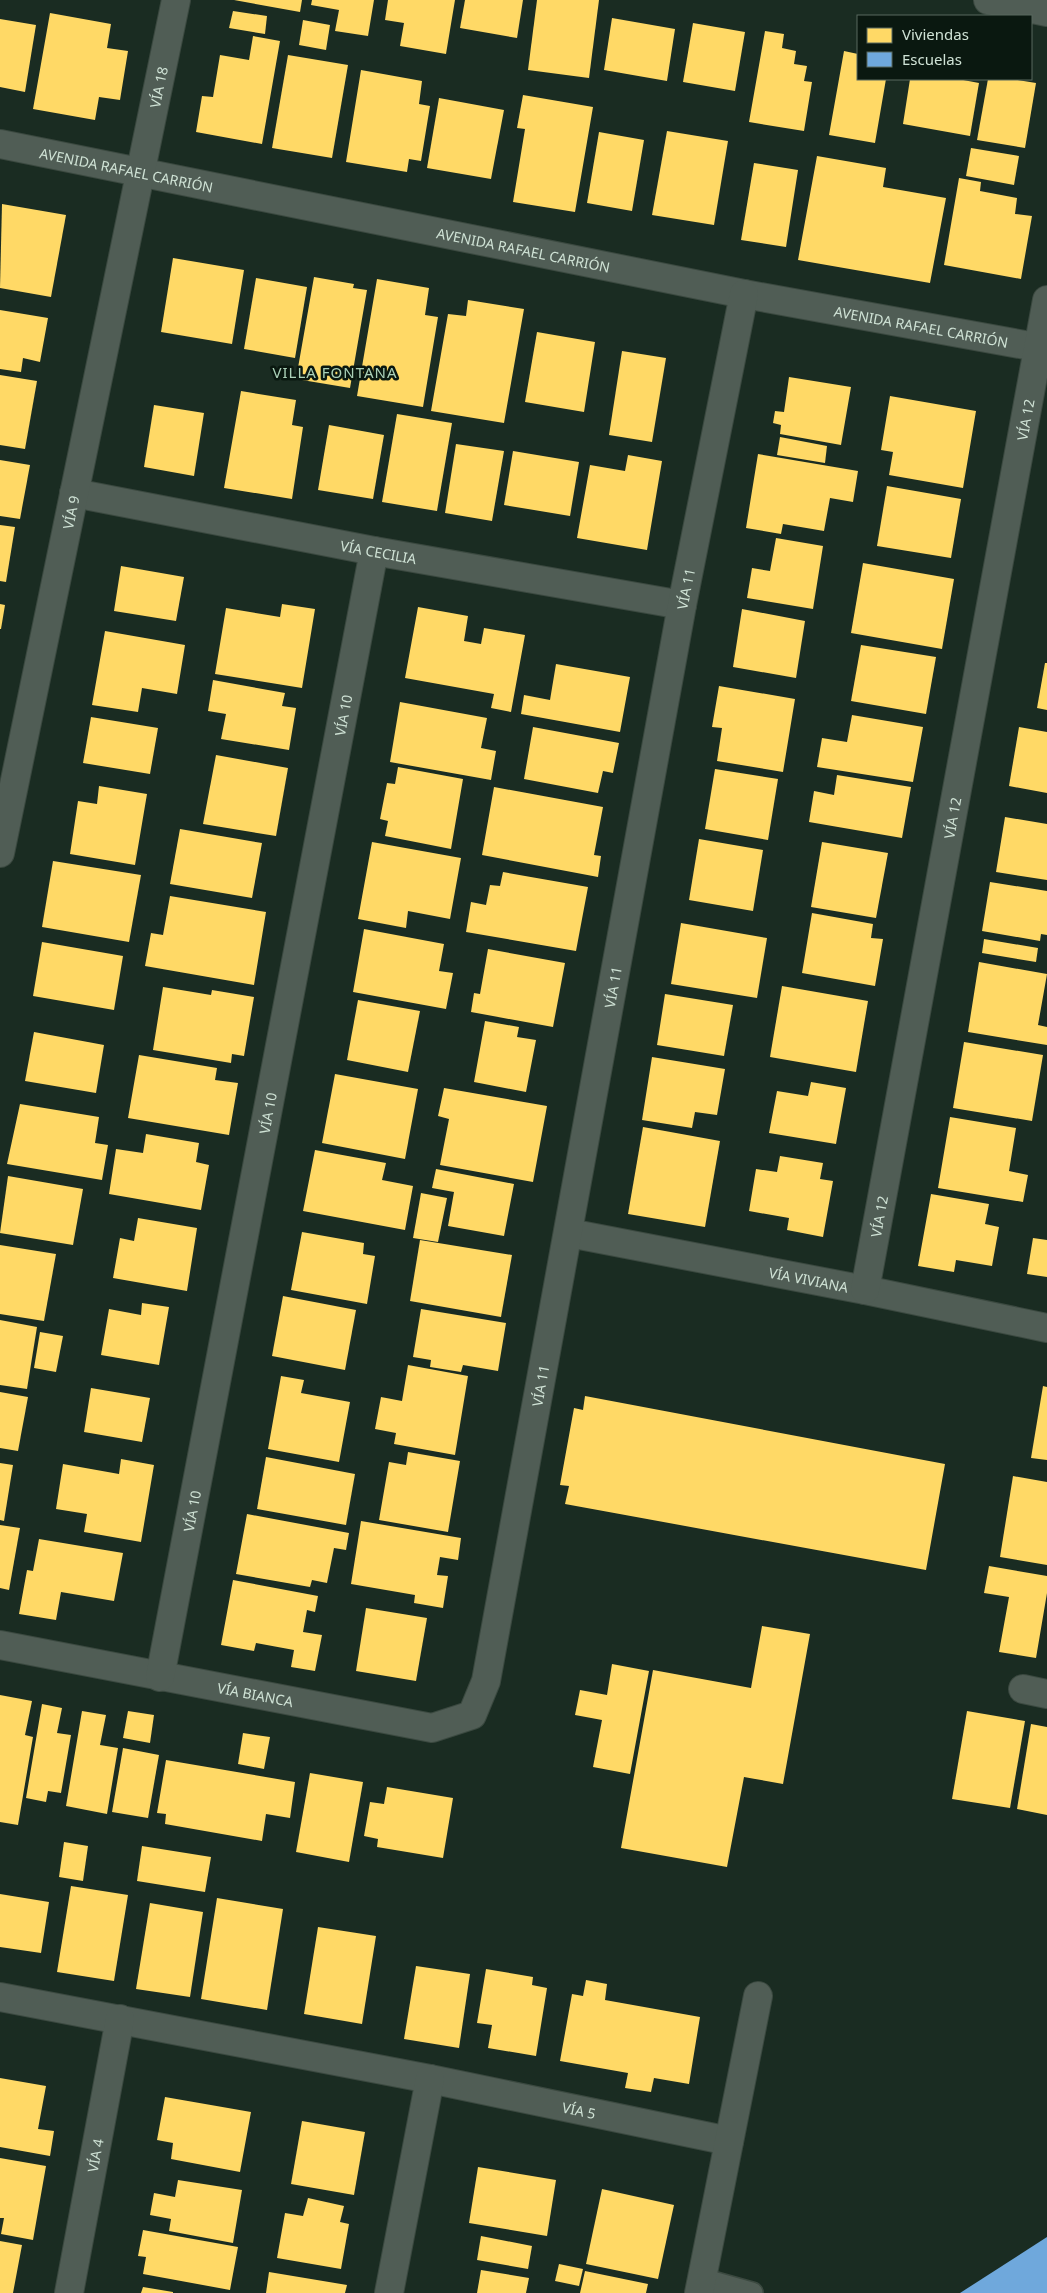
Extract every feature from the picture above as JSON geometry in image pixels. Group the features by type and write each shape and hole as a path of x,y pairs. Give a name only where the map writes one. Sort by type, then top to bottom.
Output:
{"street":[{"name":"VÍA 18","path":"139,173 176,0"},
{"path":"988,0 1047,12"},
{"name":"AVENIDA RAFAEL CARRIÓN","path":"0,144 744,294 1043,348"},
{"name":"VÍA 9","path":"0,853 6,788 74,493 139,173"},
{"name":"VÍA 11","path":"486,1681 682,605 744,294"},
{"name":"VÍA 12","path":"865,1290 1043,348 1047,300"},
{"name":"VÍA CECILIA","path":"74,493 374,551 682,605"},
{"name":"VÍA 10","path":"160,1677 374,551"},
{"name":"VÍA VIVIANA","path":"569,1233 865,1290 1047,1328"},
{"name":"VÍA BIANCA","path":"0,1645 432,1728 472,1716 486,1681"},
{"path":"700,2286 758,1996"},
{"path":"0,1997 120,2018"},
{"name":"VÍA 5","path":"120,2018 728,2141"},
{"name":"VÍA 4","path":"69,2293 120,2018"},
{"path":"389,2293 430,2080"}],"lane":[{"path":"700,2286 752,2293"}],"building: Viviendas":[{"path":"234,0 302,0 300,12"},
{"path":"312,0 374,0 368,36 335,31 339,10 311,5"},
{"path":"388,0 455,0 446,54 400,46 404,23 385,20"},
{"path":"465,0 523,0 517,38 460,28"},
{"path":"537,0 599,0 589,78 528,70"},
{"path":"233,11 267,16 265,34 229,28"},
{"path":"50,13 111,24 107,48 128,51 120,100 99,97 95,120 33,109"},
{"path":"612,18 675,29 667,81 604,70"},
{"path":"0,19 36,25 25,92 0,87"},
{"path":"303,20 330,25 326,50 299,45"},
{"path":"693,23 745,32 735,91 683,82"},
{"path":"765,31 784,34 782,48 796,51 794,64 807,66 804,81 812,82 804,131 749,122"},
{"path":"253,36 280,41 262,144 196,132 202,96 213,97 220,55 249,60"},
{"path":"844,51 857,54 857,80 886,80 875,143 829,135"},
{"path":"288,55 348,65 332,158 272,148"},
{"path":"361,70 422,81 419,104 430,106 421,161 409,159 407,172 346,162"},
{"path":"910,80 963,80 979,83 970,136 903,124"},
{"path":"988,80 1017,80 1036,83 1025,148 977,140"},
{"path":"523,95 593,107 575,212 513,202 525,129 517,128"},
{"path":"439,98 504,110 491,179 427,168"},
{"path":"667,131 728,141 714,225 652,215"},
{"path":"599,132 644,140 632,211 587,203"},
{"path":"971,148 1019,156 1014,185 966,176"},
{"path":"817,156 886,168 883,187 946,198 930,283 798,260"},
{"path":"754,163 798,170 786,247 741,240"},
{"path":"959,178 981,182 980,191 1017,198 1015,214 1032,216 1021,279 944,265"},
{"path":"2,204 66,215 51,297 0,288"},
{"path":"173,258 244,270 232,344 161,332"},
{"path":"314,277 354,284 353,288 367,290 350,388 296,379"},
{"path":"256,278 307,287 295,358 244,349"},
{"path":"377,279 429,288 425,315 438,317 423,407 357,396"},
{"path":"468,300 524,309 504,423 431,411 448,314 466,316"},
{"path":"0,310 48,318 40,362 23,358 21,372 0,369"},
{"path":"537,332 595,342 584,412 525,402"},
{"path":"622,351 666,358 652,442 609,435"},
{"path":"0,375 37,381 25,449 0,445"},
{"path":"789,377 851,387 841,445 780,434 781,425 773,423 775,411 784,412"},
{"path":"241,391 296,400 292,425 303,427 292,499 224,488"},
{"path":"890,396 976,411 963,488 889,475 893,452 881,450"},
{"path":"154,405 204,413 194,476 144,467"},
{"path":"397,414 452,423 437,511 382,502"},
{"path":"329,425 384,435 373,499 318,490"},
{"path":"780,437 827,446 825,463 777,455"},
{"path":"456,444 504,451 492,521 445,513"},
{"path":"513,451 579,462 570,516 504,505"},
{"path":"758,454 858,471 853,502 830,498 824,531 783,524 781,534 746,528"},
{"path":"628,455 662,461 647,550 577,538 590,465 625,471"},
{"path":"0,460 30,465 20,519 0,516"},
{"path":"887,486 961,499 951,558 877,546"},
{"path":"0,525 15,527 6,582 0,581"},
{"path":"776,538 823,546 813,609 747,598 752,568 770,571"},
{"path":"863,563 954,579 942,649 851,633"},
{"path":"121,566 184,577 176,621 114,611"},
{"path":"0,604 5,605 1,629 0,629"},
{"path":"282,604 315,609 302,688 215,674 226,608 280,617"},
{"path":"418,607 468,616 464,641 481,644 484,628 525,635 511,712 491,708 494,694 405,678"},
{"path":"742,609 805,621 796,678 733,667"},
{"path":"105,631 185,645 177,694 142,688 138,712 92,705"},
{"path":"861,645 936,657 926,714 851,701"},
{"path":"1045,663 1047,663 1047,710 1037,708"},
{"path":"556,664 630,677 620,732 521,714 524,695 550,700"},
{"path":"213,680 285,693 282,706 296,708 289,750 221,739 226,714 208,711"},
{"path":"719,686 795,699 783,772 717,761 722,728 712,727"},
{"path":"400,702 487,718 481,748 496,751 491,780 390,762"},
{"path":"852,715 923,727 913,782 817,767 822,738 847,742"},
{"path":"91,717 158,728 150,774 83,763"},
{"path":"533,727 619,743 613,773 603,771 598,793 524,779"},
{"path":"1019,727 1047,732 1047,793 1009,786"},
{"path":"216,755 288,768 276,836 203,824"},
{"path":"398,767 463,779 451,849 385,836 388,821 380,819 387,783 395,784"},
{"path":"715,769 778,779 768,840 705,829"},
{"path":"837,775 911,787 902,838 809,822 814,791 834,795"},
{"path":"99,786 147,794 135,865 70,854 78,801 97,804"},
{"path":"494,787 603,807 594,855 601,856 598,877 482,855"},
{"path":"1005,817 1047,824 1047,880 996,872"},
{"path":"180,829 262,843 252,898 170,884"},
{"path":"699,839 763,850 753,911 689,900"},
{"path":"372,842 461,858 450,919 408,911 406,928 358,919"},
{"path":"822,842 888,853 876,918 811,907"},
{"path":"53,861 141,875 129,942 42,927"},
{"path":"503,872 588,887 576,951 466,932 471,902 486,905 490,885 500,886"},
{"path":"990,882 1047,891 1047,935 1041,934 1040,941 982,931"},
{"path":"170,896 266,912 254,985 145,966 151,933 163,935"},
{"path":"812,913 873,924 871,938 883,939 875,986 802,973"},
{"path":"681,923 767,938 757,998 671,984"},
{"path":"364,929 444,944 439,971 453,973 446,1009 353,992"},
{"path":"984,939 1038,948 1036,962 982,953"},
{"path":"42,942 123,956 114,1010 33,996"},
{"path":"488,949 565,963 553,1027 471,1012 474,993 480,994"},
{"path":"979,962 1047,974 1038,1025 1047,1027 1047,1045 968,1032"},
{"path":"782,986 868,1001 856,1072 770,1057"},
{"path":"163,987 211,995 212,990 254,997 244,1056 232,1054 231,1063 153,1050"},
{"path":"665,994 733,1005 724,1056 657,1045"},
{"path":"358,1000 420,1011 408,1072 347,1060"},
{"path":"485,1021 519,1027 517,1037 536,1040 526,1092 474,1082"},
{"path":"34,1032 104,1045 96,1093 25,1081"},
{"path":"964,1042 1043,1055 1032,1121 953,1108"},
{"path":"139,1055 217,1068 215,1080 238,1083 229,1135 128,1118"},
{"path":"652,1057 725,1069 717,1115 695,1112 692,1128 642,1120"},
{"path":"335,1074 418,1089 405,1159 322,1143"},
{"path":"811,1082 846,1088 836,1144 769,1133 777,1091 808,1096"},
{"path":"444,1088 547,1106 533,1182 440,1165 449,1119 438,1116"},
{"path":"20,1104 99,1117 95,1143 108,1145 102,1180 7,1164"},
{"path":"950,1117 1016,1128 1009,1171 1028,1175 1023,1202 938,1188"},
{"path":"643,1127 720,1141 705,1227 628,1214"},
{"path":"146,1134 199,1143 196,1162 209,1165 201,1210 109,1194 116,1149 143,1153"},
{"path":"315,1150 386,1163 382,1180 413,1186 405,1230 303,1211"},
{"path":"780,1156 823,1163 820,1179 833,1181 823,1237 787,1230 789,1218 749,1211 756,1169 777,1172"},
{"path":"436,1169 514,1184 504,1236 448,1226 454,1192 432,1188"},
{"path":"8,1176 83,1189 73,1245 0,1233"},
{"path":"421,1193 447,1198 438,1242 413,1238"},
{"path":"931,1194 989,1204 985,1224 999,1227 992,1266 956,1260 954,1272 918,1266"},
{"path":"138,1218 197,1228 187,1291 113,1278 120,1238 134,1241"},
{"path":"302,1232 364,1243 363,1254 375,1256 367,1304 291,1290"},
{"path":"1033,1238 1047,1240 1047,1277 1027,1274"},
{"path":"420,1240 512,1255 501,1317 410,1301"},
{"path":"0,1245 56,1254 44,1321 0,1314"},
{"path":"283,1296 356,1310 345,1370 272,1356"},
{"path":"142,1303 169,1307 159,1365 101,1355 109,1309 141,1315"},
{"path":"421,1309 506,1323 498,1371 463,1365 461,1372 430,1367 431,1360 413,1357"},
{"path":"0,1320 37,1327 27,1389 0,1385"},
{"path":"40,1332 63,1336 56,1372 34,1368"},
{"path":"408,1365 468,1376 455,1455 394,1444 396,1433 375,1429 381,1397 402,1401"},
{"path":"281,1376 304,1380 301,1393 350,1402 339,1462 268,1449"},
{"path":"1043,1386 1047,1387 1047,1460 1031,1458"},
{"path":"91,1388 150,1398 142,1442 84,1432"},
{"path":"0,1392 28,1397 18,1451 0,1448"},
{"path":"585,1396 945,1464 926,1570 565,1504 569,1486 560,1485 574,1408 583,1410"},
{"path":"408,1452 460,1461 448,1532 379,1520 389,1462 406,1465"},
{"path":"266,1457 355,1474 346,1525 257,1509"},
{"path":"121,1459 154,1465 141,1542 84,1532 87,1514 56,1509 63,1464 119,1474"},
{"path":"0,1463 13,1465 4,1521 0,1520"},
{"path":"1013,1476 1047,1482 1047,1565 1000,1557"},
{"path":"247,1514 349,1533 346,1550 334,1548 327,1583 312,1580 310,1587 236,1574"},
{"path":"361,1521 461,1538 458,1560 440,1557 437,1575 448,1576 443,1608 414,1603 415,1595 351,1584"},
{"path":"0,1525 20,1528 9,1590 0,1588"},
{"path":"39,1539 123,1553 114,1601 61,1592 56,1620 19,1614 27,1570 33,1571"},
{"path":"989,1566 1047,1576 1047,1593 1036,1658 999,1652 1009,1597 984,1593"},
{"path":"233,1580 318,1596 315,1612 307,1610 303,1632 322,1635 315,1671 291,1667 294,1650 256,1643 254,1651 221,1645"},
{"path":"366,1608 427,1618 416,1681 356,1671"},
{"path":"762,1626 810,1634 783,1784 744,1777 727,1867 621,1848 653,1670 751,1688"},
{"path":"612,1664 649,1671 630,1774 593,1767 602,1720 575,1715 580,1690 607,1695"},
{"path":"0,1695 32,1701 25,1735 33,1737 18,1825 0,1822"},
{"path":"42,1704 62,1708 57,1733 71,1735 61,1793 48,1791 46,1802 26,1798"},
{"path":"82,1711 106,1715 100,1745 118,1748 107,1814 66,1806"},
{"path":"128,1711 154,1715 150,1743 123,1738"},
{"path":"967,1711 1025,1721 1010,1808 952,1799"},
{"path":"1031,1724 1047,1727 1047,1815 1017,1809"},
{"path":"243,1733 270,1737 264,1769 238,1764"},
{"path":"123,1748 159,1755 148,1818 112,1812"},
{"path":"166,1760 295,1782 290,1818 266,1814 262,1841 165,1824 166,1814 157,1813"},
{"path":"310,1773 363,1782 349,1862 296,1852"},
{"path":"387,1787 453,1798 443,1858 377,1847 378,1839 364,1836 370,1802 384,1804"},
{"path":"64,1842 88,1846 83,1881 59,1877"},
{"path":"142,1846 211,1857 205,1892 137,1881"},
{"path":"71,1886 128,1895 114,1981 57,1972"},
{"path":"0,1894 49,1902 41,1953 0,1947"},
{"path":"217,1898 283,1909 267,2010 201,1999"},
{"path":"150,1903 203,1912 190,1997 136,1989"},
{"path":"318,1927 376,1936 362,2024 304,2014"},
{"path":"416,1966 470,1974 459,2048 404,2039"},
{"path":"486,1969 533,1977 532,1985 547,1988 536,2056 488,2048 492,2025 477,2023"},
{"path":"586,1980 607,1984 605,2000 700,2017 689,2084 654,2078 651,2092 625,2088 628,2073 560,2061 572,1994 583,1996"},
{"path":"0,2078 46,2086 38,2129 54,2131 50,2156 0,2147"},
{"path":"165,2097 251,2112 240,2172 171,2159 173,2143 157,2140"},
{"path":"302,2121 365,2132 354,2195 291,2184"},
{"path":"0,2158 46,2166 33,2240 1,2234 4,2218 0,2218"},
{"path":"478,2167 556,2180 547,2236 469,2223"},
{"path":"178,2180 242,2190 233,2243 169,2231 171,2219 150,2215 154,2193 175,2197"},
{"path":"602,2189 674,2205 658,2279 586,2264"},
{"path":"308,2198 344,2206 340,2222 349,2224 341,2269 277,2258 285,2213 303,2216"},
{"path":"143,2230 238,2247 230,2290 143,2274 146,2257 138,2256"},
{"path":"481,2236 532,2246 528,2269 477,2260"},
{"path":"0,2241 22,2245 13,2293 0,2293"},
{"path":"559,2264 583,2269 579,2286 555,2281"},
{"path":"481,2270 529,2278 526,2293 477,2293"},
{"path":"585,2271 648,2284 646,2293 580,2293"},
{"path":"269,2272 347,2285 345,2293 266,2293"},
{"path":"143,2287 173,2292 173,2293 141,2293"}],"building: Escuelas":[{"path":"1047,2237 1047,2293 960,2293"}],"district":[{"name":"VILLA FONTANA","path":"335,372"}]}
